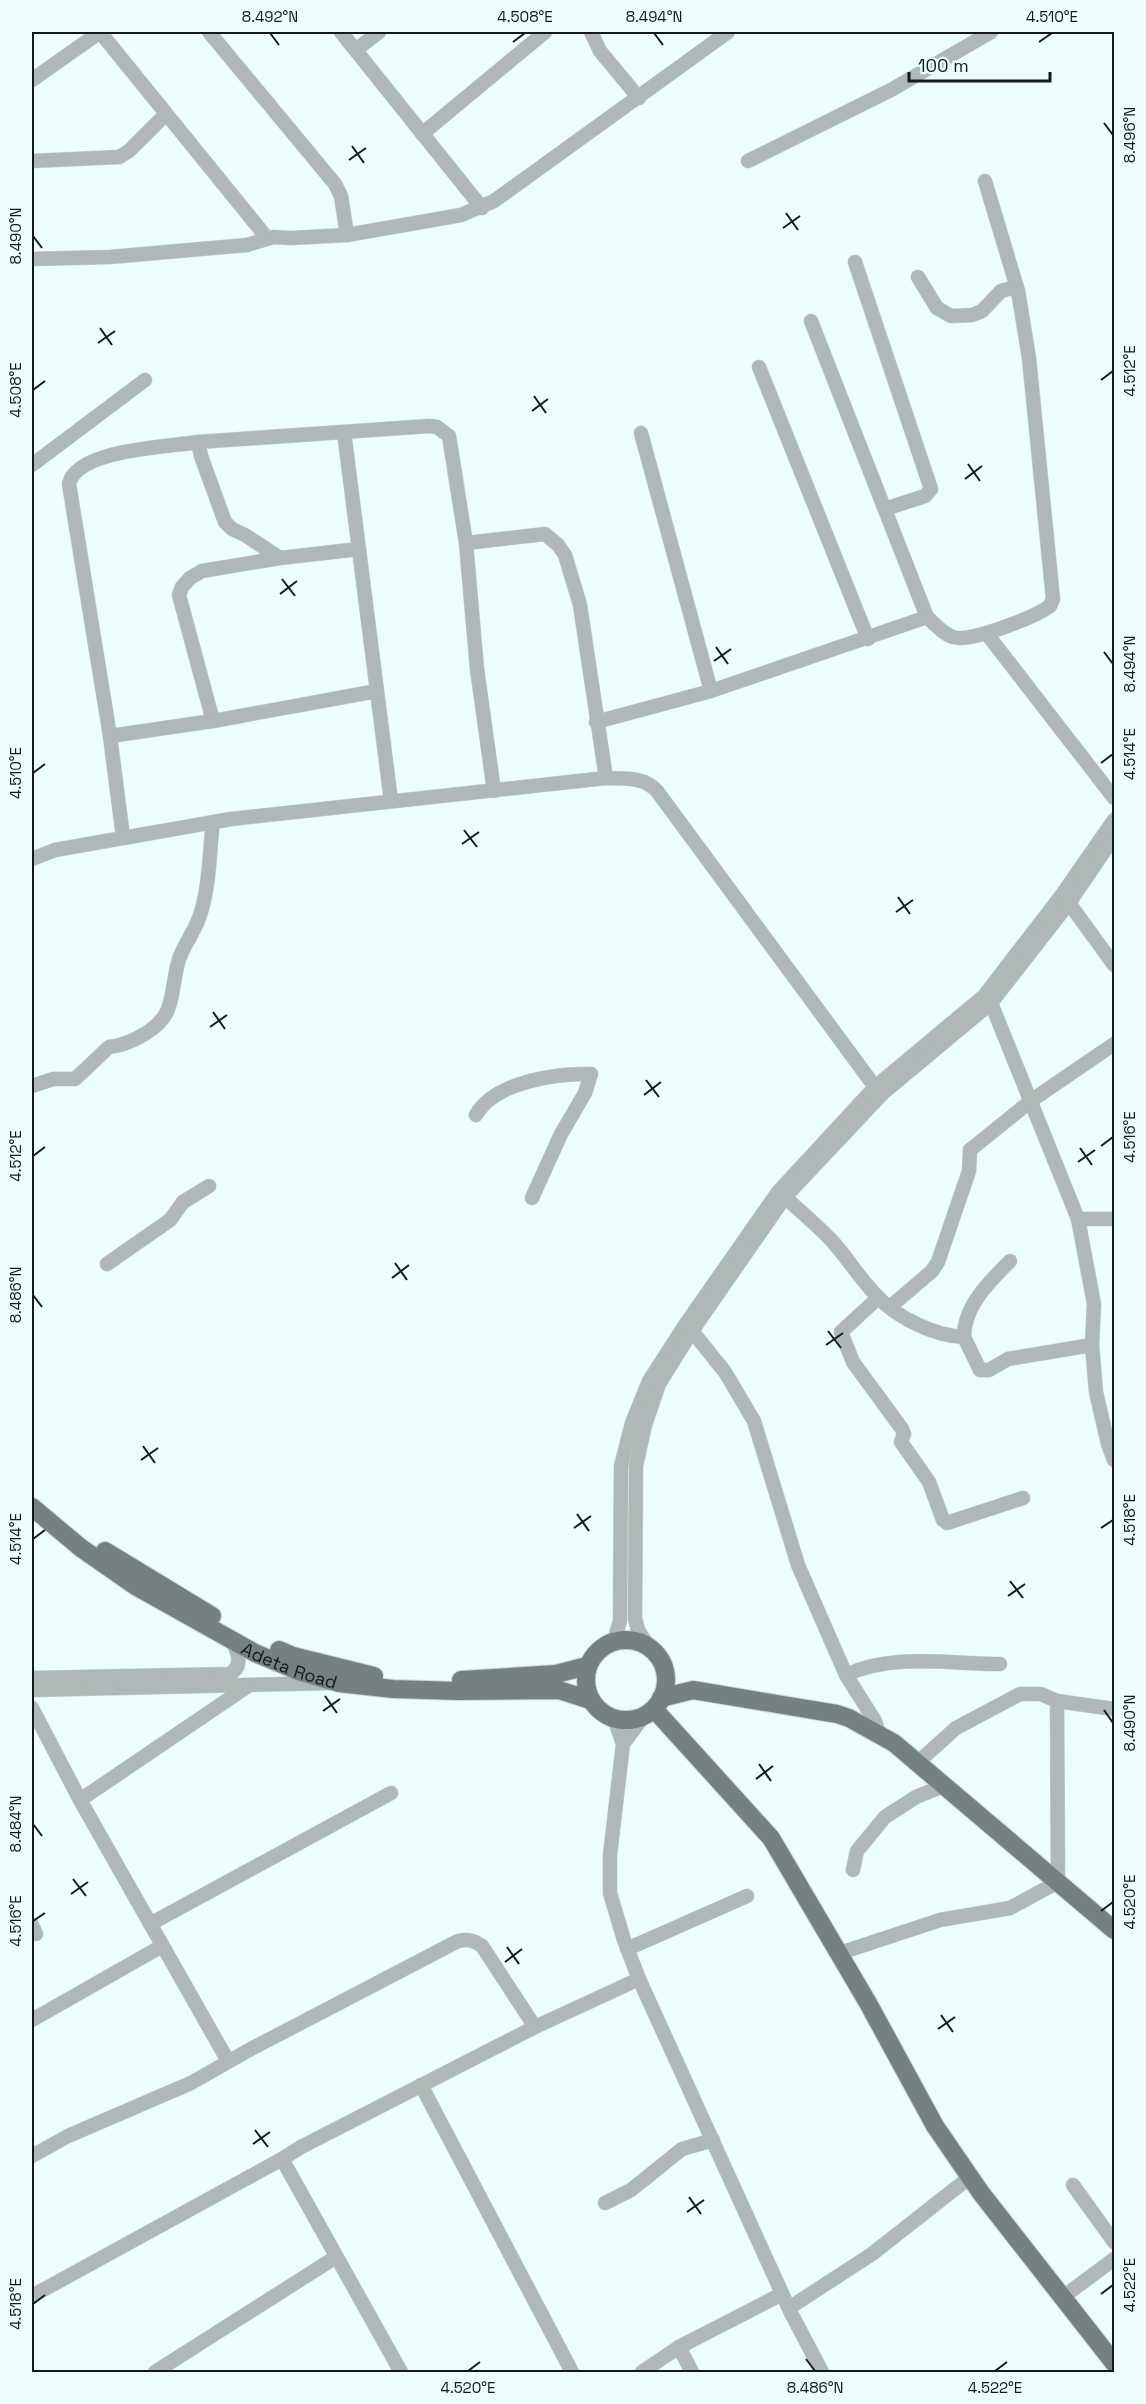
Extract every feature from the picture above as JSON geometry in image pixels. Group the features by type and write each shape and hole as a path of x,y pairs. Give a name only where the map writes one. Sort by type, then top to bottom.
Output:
{"main road":[{"name":"Adeta Road","path":"32,1491 42,1511 81,1548 128,1581 231,1640 298,1671 339,1683 404,1689 559,1690 591,1700"},
{"name":"Adeta Road","path":"42,1511 237,1631 292,1656 394,1680 458,1680 556,1674 587,1666"},
{"path":"653,1708 666,1686 665,1671 659,1656 648,1646 632,1640 614,1641 598,1650 587,1666 585,1685 591,1700 600,1711 614,1718 630,1720 693,1690"},
{"path":"665,1671 693,1690 837,1714 849,1718 894,1743 1114,1930"},
{"path":"653,1708 771,1838 840,1953 935,2126 969,2177 1114,2363"}],"street":[{"path":"32,80 100,32 267,238"},
{"path":"209,32 335,184 341,196 347,235"},
{"path":"341,32 357,49 482,208"},
{"path":"357,49 379,32"},
{"path":"422,134 545,32"},
{"path":"591,32 600,51 639,98"},
{"path":"32,259 110,257 247,245 267,238 347,235 461,215 482,208 639,98 728,32"},
{"path":"748,161 891,90 991,32"},
{"path":"32,161 119,157 129,151 166,114"},
{"path":"811,321 927,617 952,637 966,639 987,634 1050,606 1053,599 1029,358 1018,291 985,181"},
{"path":"855,262 931,489 925,496 885,509"},
{"path":"918,277 937,308 951,316 972,315 982,311 1001,291 1012,288 1018,291"},
{"path":"759,367 868,639"},
{"path":"32,465 145,380"},
{"path":"123,837 110,736 69,484 71,477 81,467 114,454 198,442 429,426 444,431 449,436 466,543 477,669 494,791"},
{"path":"344,432 391,801"},
{"path":"640,433 711,691"},
{"path":"198,442 225,522 232,529 280,558"},
{"path":"466,543 544,534 565,555 580,605 606,778"},
{"path":"213,720 179,595 182,587 190,578 202,571 280,558 359,549"},
{"path":"596,722 711,691 927,617"},
{"path":"987,634 1114,798"},
{"path":"110,736 377,691"},
{"path":"32,859 55,850 213,822 606,778 642,780 650,783 657,791 875,1087"},
{"path":"614,1641 620,1621 621,1466 632,1423 649,1381 693,1331 785,1197 883,1093 991,1003 1114,820"},
{"path":"32,1086 53,1079 75,1079 109,1047 123,1046 135,1040 150,1030 168,1010 179,959 199,918 206,886 213,822"},
{"path":"648,1646 638,1630 636,1618 636,1466 645,1425 659,1384 676,1348 778,1192 875,1087 984,996 1046,924 1069,903 1113,843"},
{"path":"1069,903 1114,965"},
{"path":"991,1003 1078,1219 1094,1304 1092,1345 1096,1392 1114,1460"},
{"path":"890,1307 932,1271 938,1262 969,1171 970,1150 1032,1100 1114,1044"},
{"path":"476,1115 479,1109 494,1097 513,1087 567,1074 591,1074 585,1093 556,1144 532,1198"},
{"path":"107,1264 170,1220 183,1202 209,1186"},
{"path":"785,1197 832,1241 878,1298 912,1321 951,1337 964,1337"},
{"path":"1078,1219 1114,1219"},
{"path":"1010,1261 975,1300 966,1320 964,1337 980,1370 989,1371 1008,1359 1092,1345"},
{"path":"878,1298 841,1332 853,1362 902,1429 904,1434 901,1442 929,1482 943,1520 953,1521 1023,1498"},
{"path":"693,1331 725,1372 754,1420 798,1565 846,1675 875,1721 880,1737"},
{"path":"32,1678 229,1674 234,1672 238,1666 238,1657 231,1640"},
{"path":"846,1675 866,1666 917,1662 1000,1664"},
{"path":"32,1690 339,1683"},
{"path":"80,1800 248,1686"},
{"path":"916,1764 956,1728 1020,1694 1041,1694 1057,1701 1114,1709"},
{"path":"840,1953 940,1920 1010,1908 1058,1882 1057,1701"},
{"path":"32,1708 80,1800 228,2061"},
{"path":"623,1743 653,1708"},
{"path":"614,1718 623,1743 610,1855 610,1893 627,1949 782,2294 822,2373"},
{"path":"853,1870 857,1851 885,1817 916,1797 944,1786"},
{"path":"150,1924 391,1793"},
{"path":"627,1949 747,1896"},
{"path":"32,2156 68,2136 192,2084 228,2061 458,1941 466,1939 476,1941 482,1947 535,2026"},
{"path":"32,2020 162,1946"},
{"path":"32,2296 301,2147 535,2026 639,1979"},
{"path":"421,2085 572,2373"},
{"path":"605,2203 631,2190 682,2149 713,2140"},
{"path":"282,2159 400,2373"},
{"path":"789,2308 872,2254 969,2177"},
{"path":"1072,2185 1114,2242"},
{"path":"155,2373 336,2257"},
{"path":"1063,2297 1114,2259"},
{"path":"642,2373 679,2347 782,2294"},
{"path":"679,2347 692,2373"}]}
